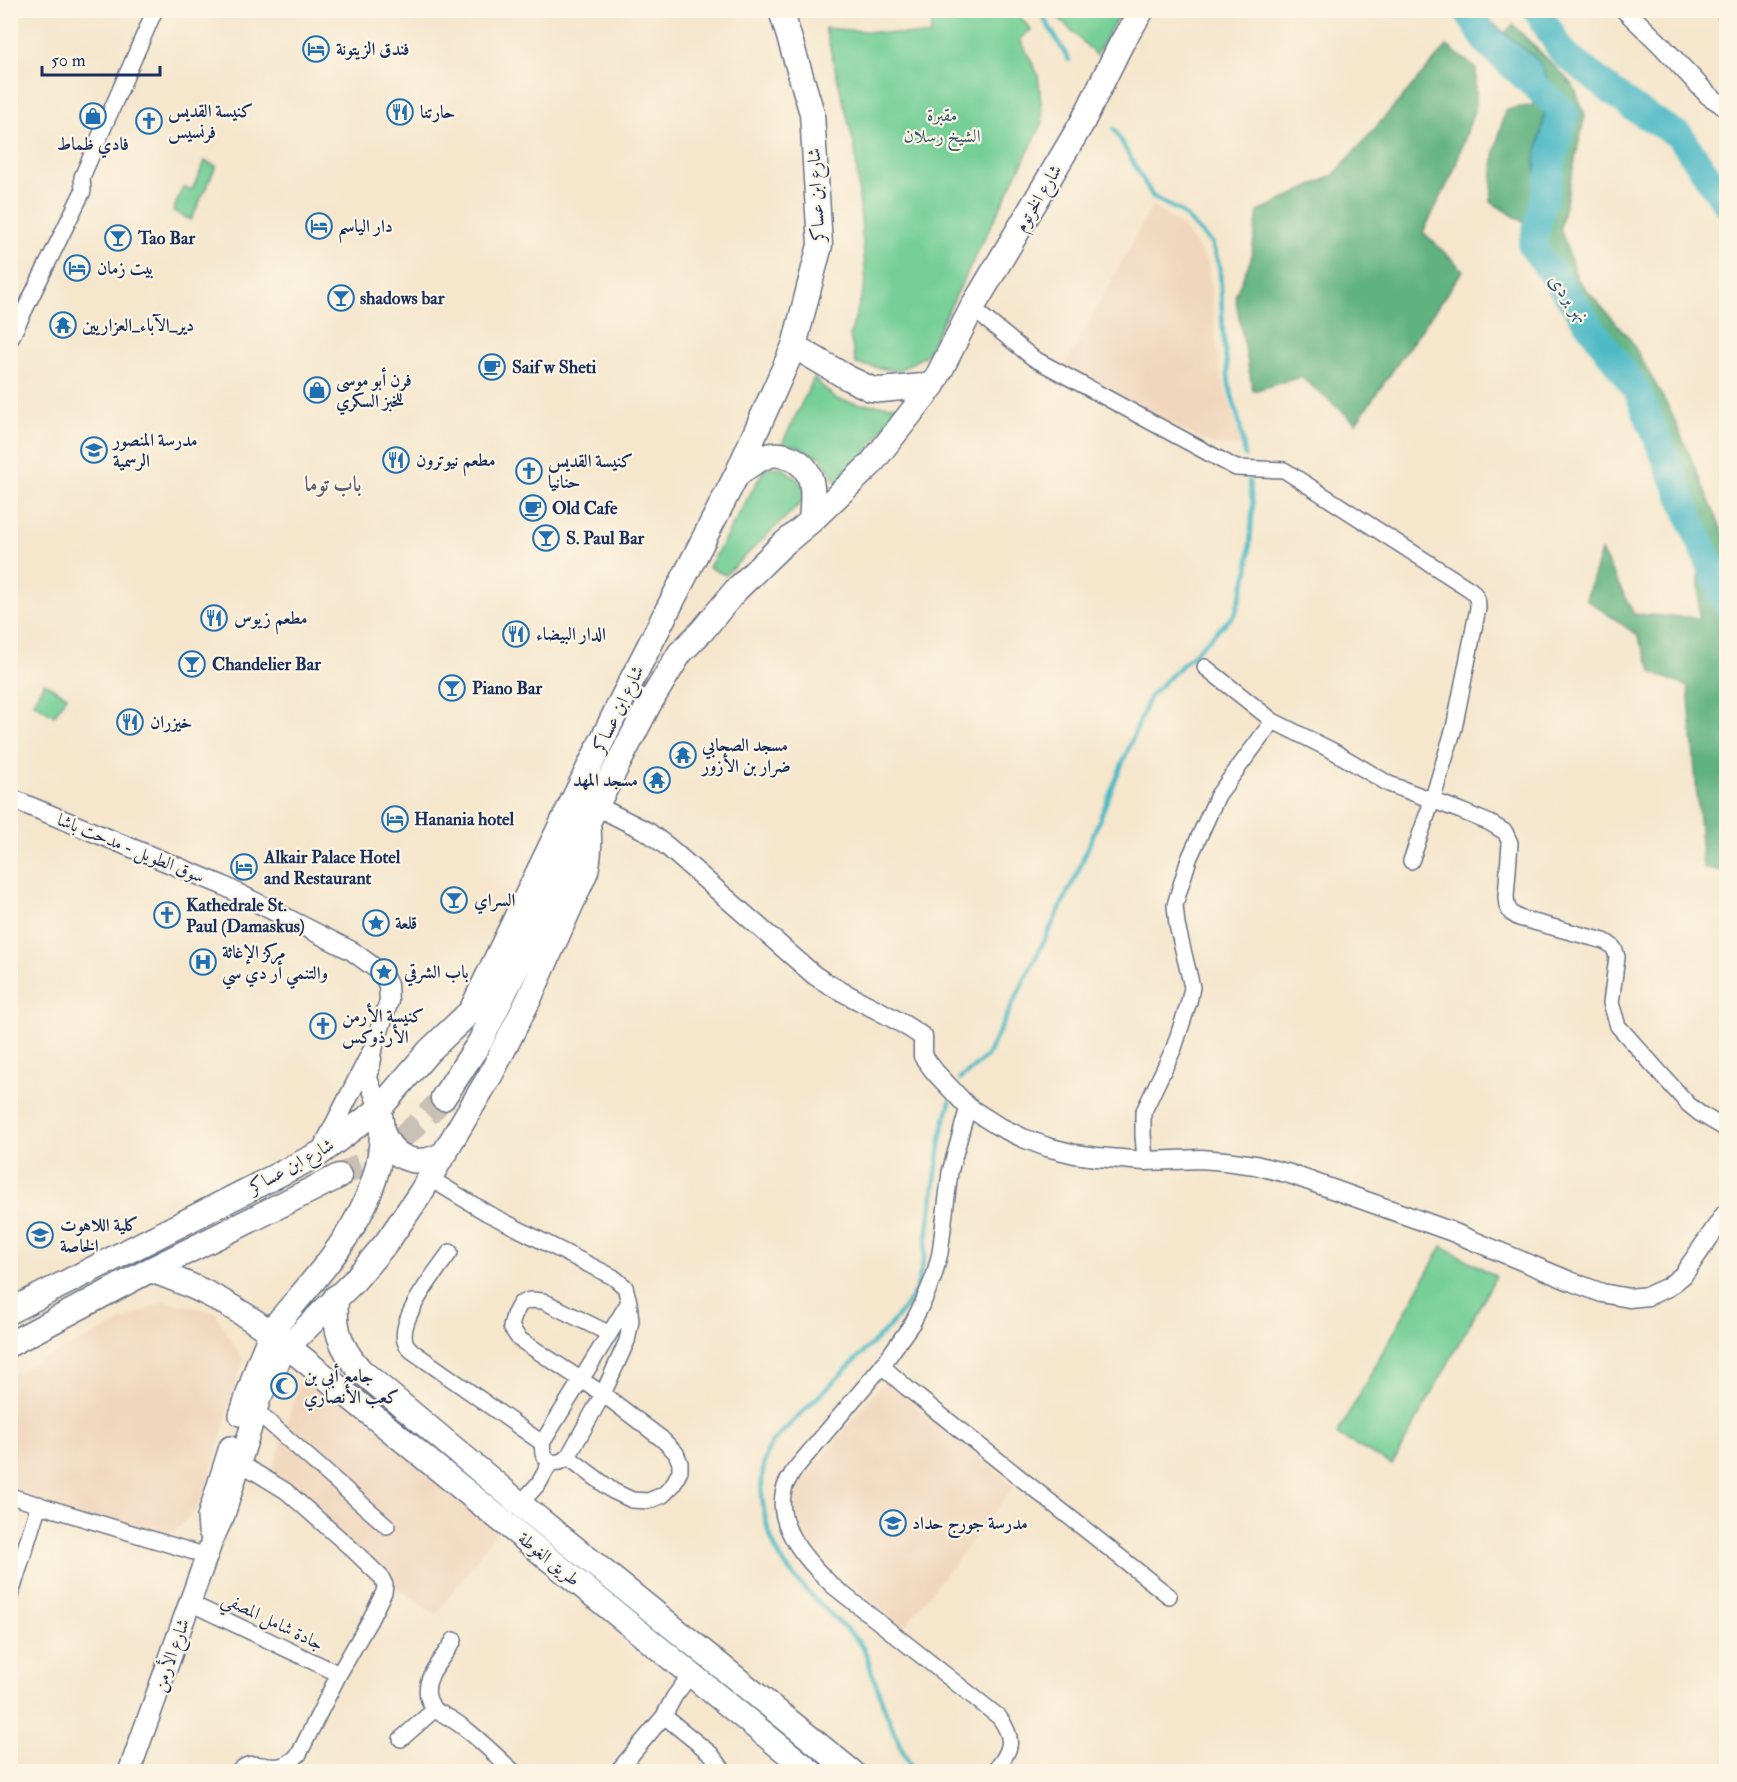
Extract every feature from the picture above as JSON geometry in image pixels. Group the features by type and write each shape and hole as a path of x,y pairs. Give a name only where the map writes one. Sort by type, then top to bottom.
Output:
{"main road":[{"name":"شارع ابن عساكر","path":"10,1311 319,1154 381,1120 429,1051 471,1011 623,697 737,474 794,346 820,245 812,113 781,10"},
{"path":"1120,45 1130,10"},
{"name":"شارع الخرتوم","path":"933,385 972,308 1082,123 1120,45 1142,10"},
{"path":"794,346 848,378 871,388 881,390 933,385"},
{"name":"شارع ابن عساكر","path":"443,1098 480,1041 592,814 649,704 680,653 702,631 736,590 871,464 933,385"},
{"path":"737,474 766,456 783,455 798,462 804,467 812,482 811,521"},
{"path":"278,1340 336,1298 354,1281 387,1242 446,1152 491,1074 529,999 586,871 590,855 592,814"},
{"path":"381,1120 390,1147 404,1158 430,1160 446,1152"},
{"path":"278,1340 366,1203 374,1180 381,1120"},
{"name":"شارع ابن عساكر","path":"10,1344 150,1270 339,1176"},
{"name":"طريق الغوطة","path":"150,1270 212,1294 241,1311 811,1772"},
{"path":"336,1298 337,1331 349,1359 360,1370 520,1504 852,1772"},
{"name":"شارع الأرمن","path":"129,1772 210,1547 224,1515 256,1411 269,1379 278,1340"},
{"name":"شارع الأرمن","path":"210,1547 208,1524 210,1510 257,1364 278,1340"}],"street":[{"path":"10,340 83,191 82,177 155,10"},
{"path":"1625,10 1708,96 1726,107"},
{"path":"1724,10 1726,16"},
{"path":"972,308 1033,358 1236,468 1284,470 1476,595 1478,608 1454,728 1411,861"},
{"path":"1205,667 1273,721 1333,750 1389,784 1490,823 1505,832 1510,843 1506,897 1511,913 1519,918 1604,941 1611,945 1617,957 1611,1004 1618,1026 1688,1104 1726,1129"},
{"path":"1145,1161 1143,1113 1174,1048 1192,987 1177,925 1175,905 1190,859 1218,795 1273,721"},
{"name":"سوق الطويل - مدحت باشا","path":"10,798 222,885 352,951 382,973 388,985 389,1001 373,1049"},
{"path":"592,814 648,832 814,975 923,1037 923,1056 968,1107 998,1126 1047,1147 1075,1154 1145,1161 1201,1159 1225,1161 1290,1174 1449,1231 1592,1289 1629,1298 1648,1296 1668,1287 1683,1275 1726,1213"},
{"path":"373,1049 368,1078 381,1120"},
{"path":"319,1154 373,1049"},
{"path":"968,1107 950,1172 940,1252 934,1276 913,1322 882,1365 795,1469 784,1488 781,1503 788,1530 815,1568 834,1586 999,1717 1010,1738 1009,1750 994,1772"},
{"path":"441,1185 487,1213 614,1277 625,1287 631,1321 627,1341 603,1394 568,1457 560,1462 550,1463"},
{"path":"450,1252 410,1311 405,1322 405,1343 412,1351 542,1443"},
{"path":"568,1457 613,1491 632,1500 648,1501 663,1495 673,1485 680,1471 680,1462 676,1453 663,1439 603,1394 519,1339 512,1327 514,1315 520,1304 530,1300 543,1301 608,1333"},
{"path":"550,1463 543,1454 542,1443 628,1302"},
{"path":"882,1365 907,1388 1169,1596"},
{"path":"256,1411 387,1526"},
{"path":"238,1772 249,1763 282,1768 292,1763 300,1754 339,1674 370,1620 384,1592 385,1585 381,1576 286,1491 240,1463"},
{"path":"520,1504 538,1483 550,1463"},
{"path":"10,1496 210,1547"},
{"path":"10,1597 39,1504"},
{"name":"جادة شامل المصفي","path":"190,1603 339,1674"},
{"path":"454,1640 432,1674 428,1685 428,1696 434,1710 463,1727 514,1772"},
{"path":"617,1772 664,1716 674,1697 691,1674"},
{"path":"401,1739 434,1710"},
{"path":"664,1716 711,1754 725,1772"}],"shaded area":[{"path":"1152,206 1182,226 1208,263 1219,368 1242,446 1215,446 1063,370"},
{"path":"164,1301 215,1312 243,1361 202,1503 162,1547 11,1504 11,1375"},
{"path":"305,1366 498,1530 436,1615 381,1577 272,1472"},
{"name":"مدرسة جورج حداد","path":"885,1380 1015,1486 903,1628 810,1549 789,1498"}],"green space":[{"name":"مقبرة الشيخ رسلان","path":"934,11 1015,11 1031,30 1020,39 1038,75 1043,122 926,355 898,371 856,364 850,335 866,281 855,148 825,28 930,36"},
{"path":"1052,11 1119,11 1118,17 1096,55"},
{"path":"1513,25 1573,85 1585,115 1560,228 1577,279 1630,339 1670,410 1726,540 1726,872 1703,867 1688,687 1653,673 1637,635 1586,599 1601,551 1634,614 1699,618 1699,560 1671,503 1639,414 1592,350 1546,257 1522,221 1491,202 1494,156 1505,110 1534,105 1498,39"},
{"path":"1447,46 1476,68 1476,105 1453,173 1423,232 1463,270 1356,423 1301,377 1253,391 1235,296 1251,259 1258,212 1334,175"},
{"path":"205,161 216,166 191,220 173,211 183,187 192,190"},
{"path":"1726,198 1726,222 1714,205"},
{"path":"814,378 836,399 860,404 898,406 841,490 821,457 794,445 780,448"},
{"path":"782,467 800,482 807,497 725,575 709,567 765,468"},
{"path":"44,683 67,696 54,716 33,702"},
{"path":"1442,1246 1496,1276 1392,1465 1337,1435"}],"water":[{"path":"1467,11 1485,11 1490,21 1538,60 1565,113 1539,220 1535,162 1544,120 1544,94 1488,44"}],"waterway":[{"path":"1036,10 1042,15 1069,60"},
{"name":"نهر بردى","path":"1467,10 1488,44 1565,113 1532,246 1638,392 1726,603"},
{"name":"نهر بردى","path":"1537,10 1563,53 1632,107 1680,136 1726,203"},
{"path":"1114,129 1153,197 1181,212 1212,244 1220,268 1223,331 1229,385 1240,425 1245,456"},
{"path":"960,1079 987,1056 1077,874 1150,696 1235,614 1248,571 1253,504 1249,481"},
{"path":"914,1772 892,1727 864,1649 849,1631 805,1589 780,1557 767,1525 762,1491 763,1474 771,1443 887,1329 916,1290 924,1259 942,1131 950,1102"}],"tunnel":[{"path":"339,1176 368,1161 395,1143 443,1098"}],"place":[{"name":"فندق الزيتونة","path":"316,49"},
{"name":"حارتنا","path":"400,112"},
{"name":"فادي ظماط","path":"93,116"},
{"name":"كنيسة القديس فرنسيس","path":"149,121"},
{"name":"دار الياسم","path":"319,226"},
{"name":"Tao Bar","path":"118,238"},
{"name":"بيت زمان","path":"77,268"},
{"name":"shadows bar","path":"341,298"},
{"name":"دير_الآباء_العزاريين","path":"63,325"},
{"name":"Saif w Sheti","path":"492,367"},
{"name":"فرن أبو موسى للخبز السكري","path":"317,390"},
{"name":"مدرسة المنصور الرسمية","path":"94,450"},
{"name":"مطعم نيوترون","path":"396,460"},
{"name":"كنيسة القديس حنانيا","path":"529,471"},
{"name":"Old Cafe","path":"533,508"},
{"name":"S. Paul Bar","path":"546,538"},
{"name":"مطعم زيوس","path":"214,618"},
{"name":"الدار البيضاء","path":"516,634"},
{"name":"Chandelier Bar","path":"192,664"},
{"name":"Piano Bar","path":"452,688"},
{"name":"خيزران","path":"130,722"},
{"name":"مسجد الصحابي ضرار بن الأزور","path":"683,755"},
{"name":"مسجد المهد","path":"657,780"},
{"name":"Hanania hotel","path":"395,819"},
{"name":"Alkair Palace Hotel and Restaurant","path":"244,867"},
{"name":"السراي","path":"454,900"},
{"name":"Kathedrale St. Paul (Damaskus)","path":"167,915"},
{"name":"قلعة","path":"376,923"},
{"name":"مركز الإغاثة والتنمي أر دي سي","path":"203,962"},
{"name":"باب الشرقي","path":"384,972"},
{"name":"كنيسة الأرمن الأرذوكس","path":"323,1026"},
{"name":"كلية اللاهوت الخاصة","path":"40,1235"},
{"name":"جامع أبي بن كعب الأنصاري","path":"284,1386"},
{"name":"مدرسة جورج حداد","path":"893,1523"}],"district":[{"name":"باب توما","path":"333,484"}]}
